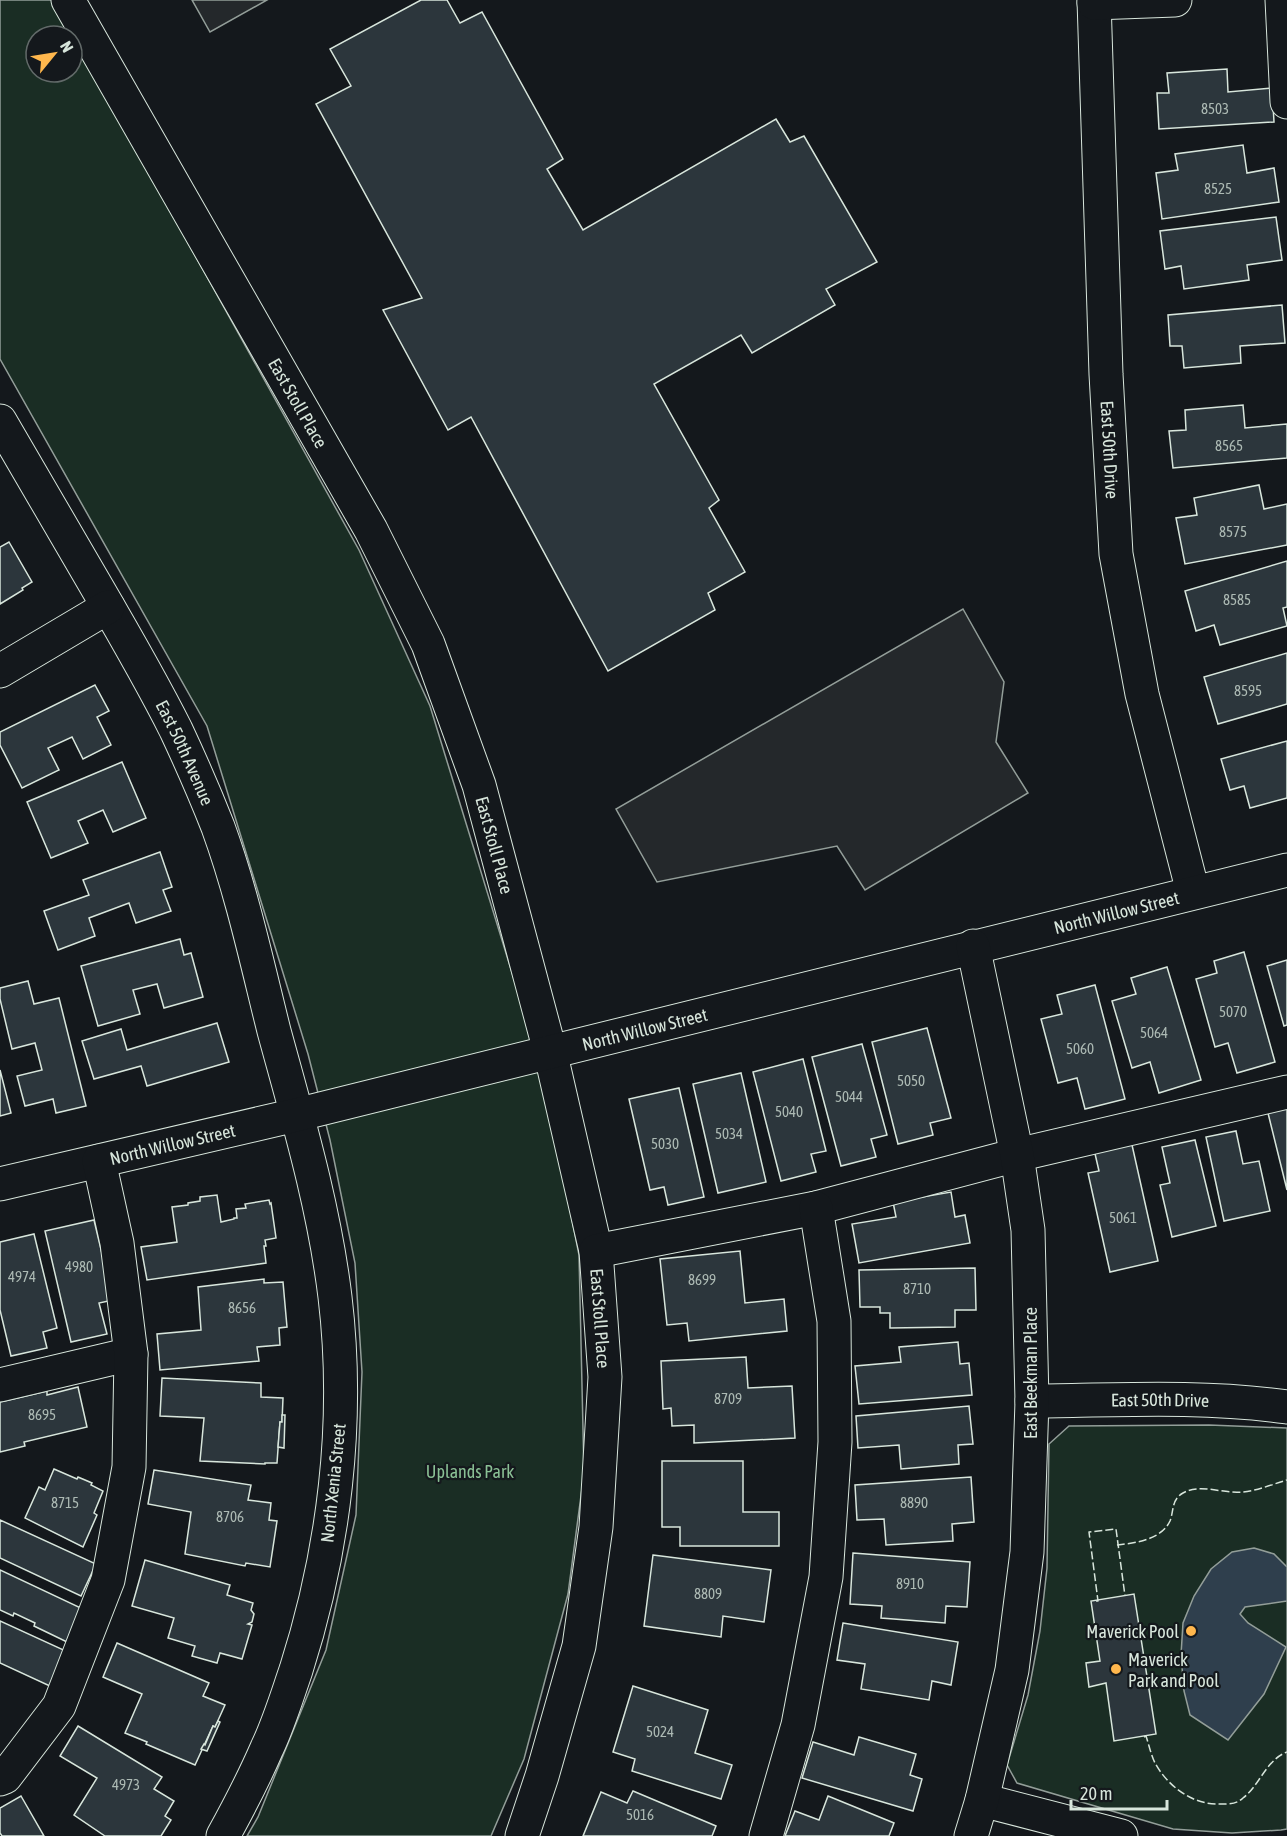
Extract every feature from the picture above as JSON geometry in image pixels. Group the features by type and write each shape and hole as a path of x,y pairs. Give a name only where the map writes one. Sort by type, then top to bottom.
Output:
{"street":[{"name":"East Stoll Place","path":"68,0 371,530 428,644 479,785 550,1051 596,1251 605,1377 596,1527 579,1646 542,1776 522,1836"},
{"path":"1094,2 1175,0"},
{"path":"1282,0 1287,102"},
{"name":"East 50th Drive","path":"1094,2 1106,374 1116,554 1142,694 1194,892"},
{"name":"East 50th Avenue","path":"0,421 146,672 176,730 217,827 237,890 296,1114"},
{"path":"0,671 108,607"},
{"name":"North Willow Street","path":"0,1184 296,1114 1287,870"},
{"name":"East Beekman Place","path":"971,1836 982,1800 1012,1670 1027,1552 1032,1401 1028,1230 1017,1155 973,946"},
{"path":"596,1251 816,1208 1017,1155 1287,1092"},
{"name":"North Xenia Street","path":"223,1836 269,1745 287,1696 319,1587 332,1516 339,1442 340,1367 335,1298 318,1197 296,1114"},
{"path":"0,1779 4,1777 59,1706 108,1580 129,1467 131,1354 117,1243 99,1161"},
{"path":"766,1836 798,1725 826,1577 835,1442 834,1321 816,1208"},
{"path":"0,1385 131,1354"},
{"name":"East 50th Drive","path":"1032,1401 1192,1400 1254,1402 1287,1407"},
{"path":"982,1800 1121,1836"}],"green space":[{"name":"Uplands Park","path":"0,0 53,0 66,24 24,24 24,84 84,84 84,56 359,550 430,706 547,1093 579,1255 584,1473 568,1594 524,1759 491,1836 247,1836 258,1817 326,1650 356,1515 362,1372 355,1263 330,1140 308,1054 207,726 0,359"},
{"path":"1209,1425 1287,1428 1287,1829 1232,1833 1173,1829 1017,1783 1007,1765 1028,1695 1040,1631 1047,1568 1049,1444 1069,1426"}],"shaded area":[{"path":"192,0 267,0 210,32"},
{"path":"963,609 1004,682 996,742 1028,793 865,890 837,846 657,882 616,809"}],"water":[{"name":"Maverick Pool","path":"1254,1548 1274,1554 1287,1567 1287,1601 1245,1607 1240,1614 1248,1623 1286,1647 1264,1694 1228,1740 1190,1715 1184,1691 1181,1655 1183,1623 1194,1596 1211,1569 1232,1552"}],"building":[{"path":"421,0 447,0 460,23 482,12 563,159 547,169 583,230 776,119 790,142 804,136 877,262 826,289 835,305 752,353 741,335 654,384 719,500 709,508 745,572 708,593 715,610 608,671 471,417 448,430 383,310 422,298 316,104 351,86 330,49"},
{"path":"1227,69 1228,92 1272,88 1274,122 1159,129 1157,93 1169,93 1167,73"},
{"path":"1243,145 1247,173 1274,168 1279,202 1162,219 1156,173 1178,170 1175,154"},
{"path":"1276,217 1282,260 1247,265 1249,280 1184,289 1181,266 1165,269 1160,231"},
{"path":"1282,305 1285,343 1240,346 1241,363 1184,368 1182,346 1170,346 1168,315"},
{"path":"1243,405 1245,428 1287,424 1287,458 1173,468 1169,431 1186,430 1185,410"},
{"path":"1259,485 1264,509 1287,504 1287,545 1185,564 1176,518 1197,515 1194,498"},
{"path":"9,542 32,582 0,604 0,547"},
{"path":"1287,561 1287,607 1283,608 1287,626 1220,645 1214,625 1196,631 1185,591"},
{"path":"1287,653 1287,704 1218,724 1204,677"},
{"path":"95,685 109,711 97,717 111,745 83,759 72,737 48,748 59,770 22,788 0,745 0,732"},
{"path":"1287,741 1287,798 1250,808 1244,786 1230,790 1221,759"},
{"path":"122,762 146,818 113,832 103,810 78,821 88,843 51,858 27,802"},
{"path":"160,852 172,887 163,890 171,911 136,923 129,903 89,918 95,936 58,950 44,911 89,895 83,880"},
{"path":"180,939 184,955 191,953 203,997 164,1008 157,984 133,990 140,1014 98,1026 81,966"},
{"path":"1244,952 1275,1062 1237,1073 1228,1043 1215,1047 1196,979 1217,973 1214,961"},
{"path":"1287,960 1287,1025 1284,1026 1267,966"},
{"path":"1167,967 1201,1080 1159,1093 1150,1062 1132,1068 1112,1001 1136,994 1131,978"},
{"path":"28,981 34,1004 59,998 86,1106 56,1113 53,1099 25,1106 17,1076 42,1070 35,1043 12,1049 0,999 0,988"},
{"path":"1095,985 1125,1099 1085,1109 1077,1078 1058,1083 1041,1019 1062,1014 1057,995"},
{"path":"217,1023 229,1062 147,1086 141,1066 94,1079 82,1041 121,1029 127,1050"},
{"path":"927,1028 951,1118 930,1123 933,1135 898,1144 872,1042"},
{"path":"862,1044 887,1135 871,1139 876,1157 841,1166 812,1057"},
{"path":"803,1059 826,1151 811,1154 816,1172 781,1181 753,1072"},
{"path":"0,1070 11,1113 0,1116"},
{"path":"741,1073 766,1182 718,1193 693,1084"},
{"path":"679,1088 704,1197 668,1205 664,1187 650,1190 629,1099"},
{"path":"1287,1104 1287,1190 1267,1109"},
{"path":"1236,1131 1243,1164 1259,1161 1270,1211 1224,1221 1206,1137"},
{"path":"1130,1136 1158,1261 1110,1272 1088,1173 1099,1171 1093,1145"},
{"path":"1195,1140 1216,1226 1172,1237 1160,1185 1170,1183 1162,1147"},
{"path":"951,1192 955,1217 965,1215 970,1243 859,1263 852,1224 896,1217 893,1202"},
{"path":"217,1195 221,1222 237,1218 236,1209 246,1208 245,1204 269,1200 276,1238 265,1240 266,1263 147,1280 141,1247 177,1242 172,1207 200,1201 200,1197"},
{"path":"94,1220 113,1300 99,1303 107,1334 71,1342 45,1231"},
{"path":"34,1234 57,1328 43,1332 47,1348 11,1356 0,1310 0,1242"},
{"path":"740,1251 745,1303 784,1299 787,1331 689,1341 687,1323 667,1325 660,1259"},
{"path":"975,1268 976,1310 955,1310 955,1327 890,1328 890,1313 880,1313 880,1307 860,1307 859,1270"},
{"path":"264,1279 264,1283 283,1282 287,1327 279,1328 280,1345 257,1347 259,1361 160,1370 157,1334 201,1330 198,1287"},
{"path":"958,1342 960,1364 969,1363 972,1395 859,1404 855,1366 901,1362 899,1347"},
{"path":"746,1357 748,1388 792,1386 795,1438 694,1443 694,1425 672,1426 671,1408 663,1409 661,1361"},
{"path":"162,1378 261,1383 261,1397 283,1398 277,1463 200,1461 204,1418 160,1416"},
{"path":"78,1387 87,1427 24,1442 25,1446 0,1452 0,1402 47,1391 47,1395"},
{"path":"969,1406 973,1444 958,1445 959,1464 901,1469 899,1445 858,1448 856,1416"},
{"path":"282,1415 285,1415 284,1448 278,1447"},
{"path":"662,1461 743,1461 743,1512 779,1512 779,1546 680,1546 680,1527 662,1527"},
{"path":"54,1469 92,1483 91,1485 103,1491 94,1513 97,1515 83,1547 25,1518 39,1487 45,1490"},
{"path":"154,1470 251,1485 248,1500 271,1503 269,1520 277,1521 270,1567 246,1563 245,1566 185,1554 191,1512 148,1504"},
{"path":"971,1477 974,1522 952,1524 953,1541 886,1545 884,1519 857,1520 855,1485"},
{"path":"0,1520 96,1564 81,1596 0,1558"},
{"path":"853,1553 970,1562 967,1607 946,1606 945,1623 881,1618 882,1606 850,1604"},
{"path":"653,1555 771,1570 764,1622 723,1616 721,1637 644,1626"},
{"path":"145,1560 230,1585 227,1595 253,1603 251,1610 254,1614 252,1622 248,1624 252,1625 242,1659 220,1653 217,1663 192,1656 195,1646 168,1638 174,1618 132,1606"},
{"path":"0,1570 83,1609 67,1642 34,1626 35,1623 14,1613 13,1616 0,1610"},
{"name":"Maverick Park and Pool","path":"1134,1594 1156,1734 1114,1741 1106,1683 1089,1687 1086,1663 1100,1661 1091,1601"},
{"path":"0,1621 68,1652 52,1687 0,1663"},
{"path":"843,1623 958,1642 951,1685 932,1681 929,1700 861,1689 865,1664 837,1660"},
{"path":"117,1643 209,1683 203,1696 225,1705 195,1765 125,1733 142,1694 103,1677"},
{"path":"633,1686 708,1710 695,1753 732,1765 721,1799 632,1771 635,1759 613,1752"},
{"path":"218,1721 220,1722 207,1751 201,1749 213,1726 215,1727"},
{"path":"78,1726 162,1777 154,1789 174,1801 165,1816 171,1820 161,1836 105,1836 74,1815 97,1778 60,1756"},
{"path":"859,1737 916,1754 910,1775 922,1779 913,1811 802,1778 813,1742 854,1755"},
{"path":"633,1791 716,1826 712,1836 583,1836 601,1792 627,1803"},
{"path":"21,1796 44,1836 2,1836 0,1833 0,1808"},
{"path":"828,1796 894,1823 889,1836 785,1836 795,1811 819,1820"}],"fence":[{"path":"1117,1545 1147,1539 1160,1532 1170,1521 1176,1499 1190,1490 1242,1492 1287,1480"},
{"path":"1096,1601 1098,1601 1089,1532 1116,1529 1125,1596"},
{"path":"1144,1737 1146,1736 1155,1763 1166,1779 1189,1797 1207,1803 1227,1804 1240,1800 1249,1793 1268,1767 1287,1752"}],"place":[{"name":"Maverick Pool","path":"1191,1631"},
{"name":"Maverick Park and Pool","path":"1116,1669"}]}
